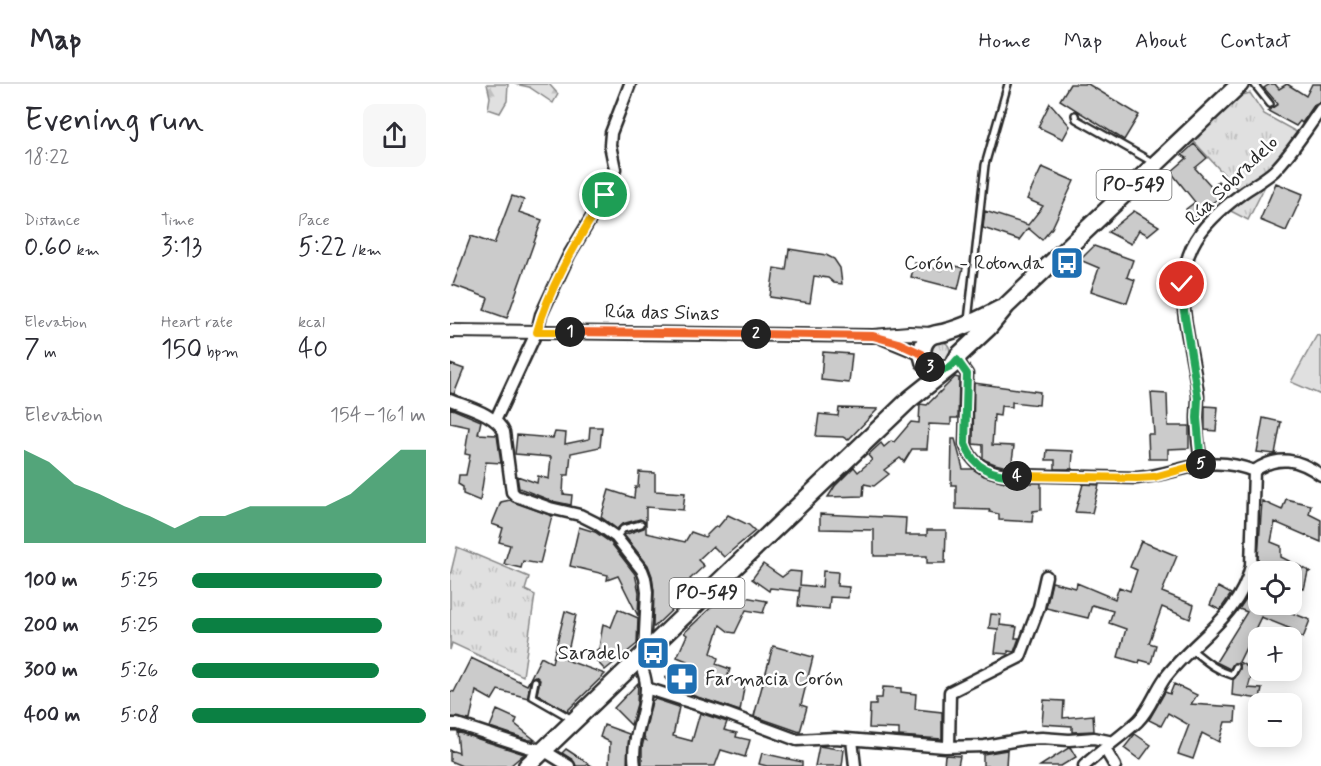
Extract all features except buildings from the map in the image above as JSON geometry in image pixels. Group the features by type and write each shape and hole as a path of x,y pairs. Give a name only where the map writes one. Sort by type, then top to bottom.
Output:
{"main road":[{"name":"PO-549","path":"526,766 910,399 954,361 988,328 1006,306 1240,84"},
{"name":"PO-549","path":"910,399 923,357 924,343 938,334 968,324 1006,306"},
{"path":"923,357 933,369 954,361 957,343 954,338 938,334"}],"street":[{"path":"495,421 537,332 541,315 569,255 611,185 615,169 610,145 611,133 630,84"},
{"name":"Rúa Sobradelo","path":"1202,464 1198,438 1198,398 1184,311 1182,284 1184,265 1196,241 1210,221 1241,194 1272,172 1321,109"},
{"name":"Rúa das Sinas","path":"450,331 873,336 909,333 938,334"},
{"name":"Rúa das Sinas","path":"873,336 898,343 923,357"},
{"path":"954,361 967,374 965,444 975,464 990,472 1007,475 1137,478 1154,477 1202,464 1229,463 1254,471"},
{"path":"450,400 501,426 504,432 512,492 516,496 550,508 580,515 616,537 642,570 647,592 641,656 646,688 633,765"},
{"path":"1254,471 1264,464 1276,460 1287,460 1309,466 1321,475"},
{"path":"1084,766 1138,720 1166,678 1226,616 1248,580 1251,566 1254,471"},
{"path":"949,747 950,692 1020,657 1039,607 1046,576"},
{"path":"646,688 797,740 852,740 949,747 985,746 1024,739 1094,738 1109,745 1115,766"},
{"path":"450,724 457,724 543,750 569,766"},
{"path":"852,740 855,766"}],"lane":[{"path":"968,324 967,314 981,189 987,154 1008,84"},
{"path":"1254,84 1270,104"},
{"path":"1075,115 1076,119 1156,164"},
{"path":"616,537 623,529 641,524"},
{"path":"1192,650 1211,667 1226,674 1232,675 1236,667"},
{"path":"535,681 532,696 574,720"}],"green space":[{"path":"487,84 508,84 507,101 500,113 488,109 490,97"},
{"path":"515,84 549,84 558,94 553,103 529,87"},
{"path":"1250,93 1264,114 1302,135 1272,172 1248,220 1225,208 1241,193 1187,134 1223,100"},
{"path":"1317,335 1321,337 1321,395 1291,382"},
{"path":"940,341 947,344 950,351 947,358 940,361 933,358 930,351 933,344"},
{"path":"457,547 529,577 525,590 535,595 523,676 452,643 450,650 450,576"}],"place":[{"name":"Corón - Rotonda","path":"1067,263"},
{"name":"Saradelo","path":"653,653"},
{"name":"Farmacia Corón","path":"682,679"}],"route":[{"path":"605,195 569,255 541,315 537,332 867,335 888,339 922,354 924,361 933,369 945,369 957,360 967,374 965,444 969,455 975,464 990,472 1007,475 1137,478 1154,477 1202,464 1198,448 1198,398 1182,284"}]}
